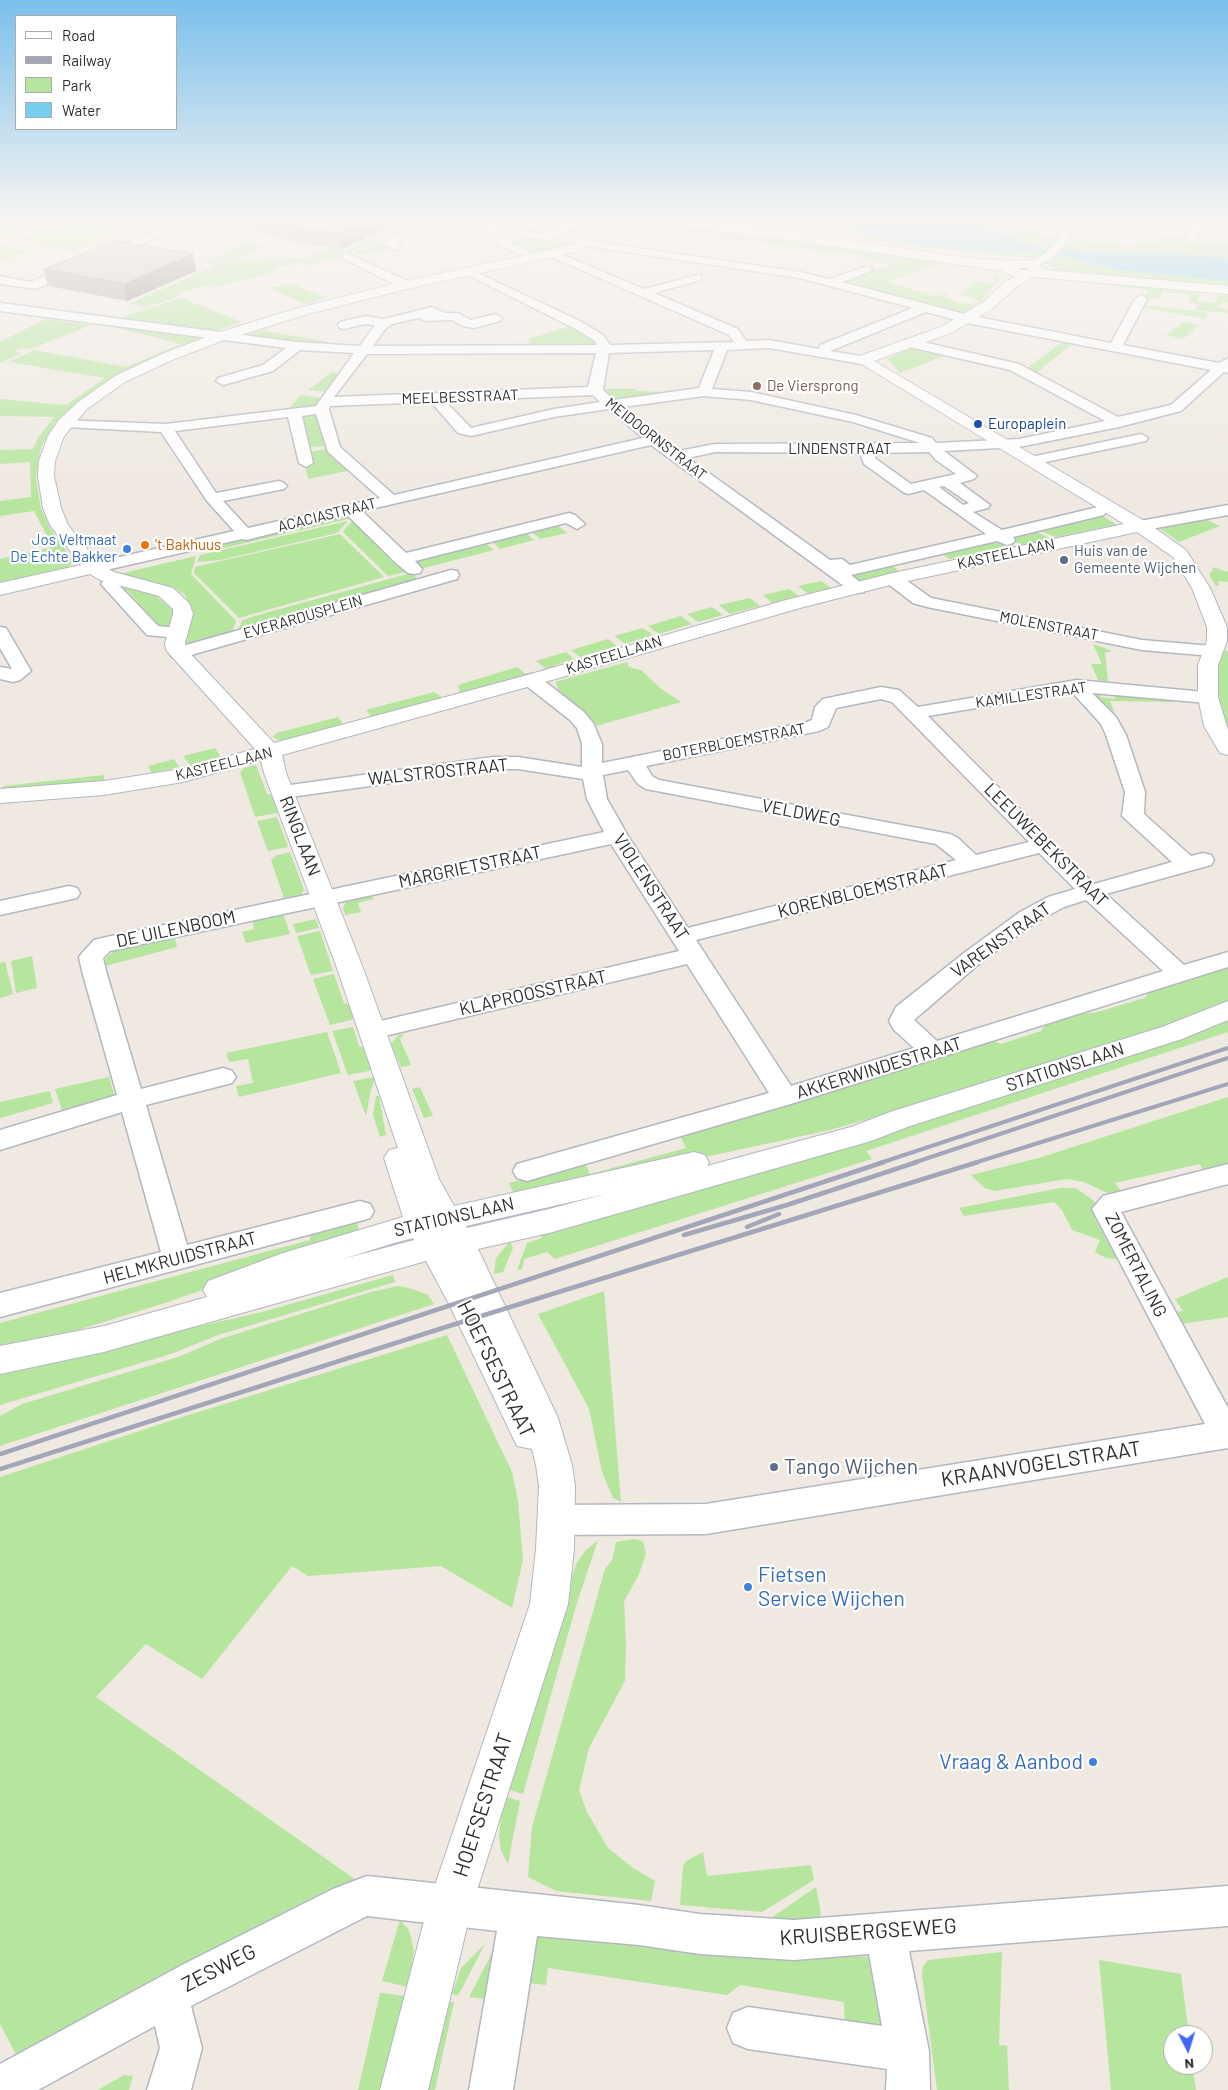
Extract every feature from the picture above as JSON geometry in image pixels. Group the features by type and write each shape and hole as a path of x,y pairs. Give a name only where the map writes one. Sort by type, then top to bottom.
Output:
{"street":[{"path":"55,315 297,346 366,350 603,349 769,344 862,360 1140,526 1176,550 1189,565 1217,627 1218,636 1208,665 1208,697 1215,726 1228,748"},
{"path":"178,643 183,610 170,595 157,588 114,578 93,568 59,525 48,494 47,461 56,436 65,423 88,401 120,379 167,357 219,337 292,315"},
{"path":"344,325 364,320 386,323 416,315"},
{"path":"450,315 467,323 496,318"},
{"path":"555,315 592,333 604,345 603,349"},
{"path":"693,315 734,332 742,345"},
{"path":"825,348 908,315"},
{"path":"947,315 1115,348 1226,367"},
{"path":"862,360 910,343 974,315"},
{"path":"1115,348 1133,315"},
{"path":"386,323 323,406 331,446 390,500"},
{"path":"910,343 1014,367 1119,423"},
{"path":"223,382 268,368 297,346"},
{"path":"704,392 722,346"},
{"name":"MEIDOORNSTRAAT","path":"603,349 595,386 596,391 654,440 858,588"},
{"path":"1004,445 1119,423 1123,420 1176,408 1226,367"},
{"path":"268,368 284,371"},
{"path":"636,390 672,391 676,394"},
{"name":"MEELBESSTRAAT","path":"65,423 166,428 294,412 323,406 435,398 596,391"},
{"path":"435,398 463,430 471,432 546,415 676,394 704,392 751,396 856,420 927,441 941,457 969,476 908,489 869,461 866,449"},
{"path":"294,412 305,456 331,446"},
{"path":"166,428 212,498 246,535"},
{"path":"1031,461 1141,438"},
{"name":"ACACIASTRAAT","path":"0,589 246,535 654,440"},
{"name":"LINDENSTRAAT","path":"678,456 715,448 866,449 1004,445"},
{"path":"947,481 982,505 960,510"},
{"path":"927,485 960,510 1023,550"},
{"path":"212,498 279,486"},
{"path":"350,510 427,581"},
{"name":"KASTEELLAAN","path":"0,796 144,783 271,752 531,680 695,630 892,579 1023,550 1228,510"},
{"path":"836,564 847,571 1098,512"},
{"path":"402,558 569,518 577,524"},
{"name":"EVERARDUSPLEIN","path":"178,643 451,574"},
{"path":"114,578 109,584 153,631 178,643 271,752"},
{"name":"MOLENSTRAAT","path":"892,579 920,599 928,602 1149,646 1212,651"},
{"path":"0,673 13,676 22,671 1,636"},
{"name":"VIOLENSTRAAT","path":"531,680 577,716 586,727 592,744 592,770 597,799 617,836 785,1097"},
{"name":"KAMILLESTRAAT","path":"914,713 1077,686 1208,697"},
{"name":"VARENSTRAAT","path":"932,1051 903,1024 901,1021 905,1013 972,958 1028,917 1056,902 1195,862 1133,816 1135,792 1116,734 1109,721 1088,701 1077,686"},
{"name":"BOTERBLOEMSTRAAT","path":"592,770 812,727 821,723 824,707 830,703 875,694 886,693 896,696 914,713"},
{"name":"LEEUWEBEKSTRAAT","path":"914,713 1090,892 1181,975"},
{"name":"RINGLAAN","path":"271,752 275,773 324,898 384,1068 383,1090 393,1138 439,1233"},
{"name":"VELDWEG","path":"633,762 645,780 654,785 942,839 950,843 972,863"},
{"name":"WALSTROSTRAAT","path":"283,792 476,764 518,763 581,773 592,770"},
{"name":"MARGRIETSTRAAT","path":"324,898 617,836"},
{"name":"KORENBLOEMSTRAAT","path":"689,946 972,863 1044,845"},
{"path":"0,908 69,893"},
{"name":"DE UILENBOOM","path":"177,1259 91,957 102,945 324,898"},
{"name":"KLAPROOSSTRAAT","path":"372,1031 689,946"},
{"name":"AKKERWINDESTRAAT","path":"527,1171 785,1097 1228,959"},
{"name":"STATIONSLAAN","path":"10,1359 131,1321 347,1245 439,1233 512,1230 821,1146 1172,1033 1228,1010"},
{"path":"0,1140 131,1100 222,1077"},
{"name":"STATIONSLAAN","path":"10,1359 104,1339 335,1274 439,1233 900,1119"},
{"name":"ZOMERTALING","path":"1227,1434 1106,1212 1108,1205 1228,1174"},
{"name":"HELMKRUIDSTRAAT","path":"0,1305 360,1212"},
{"path":"335,1274 366,1276 396,1269 424,1269 468,1286 480,1272 483,1263 498,1240 512,1230"},
{"name":"HOEFSESTRAAT","path":"404,2090 450,1906 549,1604 555,1549 557,1486 554,1465 541,1418 439,1233"},
{"name":"KRAANVOGELSTRAAT","path":"555,1520 603,1518 706,1519 1227,1434"},
{"name":"ZESWEG","path":"0,2087 168,1995 356,1899 377,1896 450,1906"},
{"name":"KRUISBERGSEWEG","path":"450,1906 639,1925 700,1934 794,1940 1228,1906"},
{"path":"491,2090 520,1914"},
{"path":"748,2028 908,2070 885,1932"},
{"path":"168,1995 181,2048 170,2090"}],"green space":[{"path":"130,315 223,315 242,322 209,333 113,320"},
{"path":"1182,315 1208,315 1206,319"},
{"path":"45,319 91,325 31,349 22,348 14,351 22,353 0,363 0,342"},
{"path":"1184,322 1199,325 1183,339 1166,335"},
{"path":"105,323 205,338 112,379 93,391 60,418 41,447 36,478 41,509 50,528 74,562 65,570 0,582 0,559 53,547 34,511 0,516 0,501 31,497 30,462 0,464 0,450 33,449 38,438 54,417 0,416 0,399 66,405 105,378 9,362 34,350 126,367 181,344 101,324"},
{"path":"570,326 593,339 597,346 529,347 530,338"},
{"path":"261,330 328,342 325,347 238,338"},
{"path":"1062,342 1072,344 1035,374 1026,369"},
{"path":"913,347 949,354 900,373 888,359"},
{"path":"331,373 343,373 328,392 308,390"},
{"path":"605,389 670,392 619,401 614,400"},
{"path":"301,395 323,398 315,407 287,410"},
{"path":"315,414 319,416 327,446 309,447 300,415"},
{"path":"325,449 352,470 308,479 305,465 312,464 309,452"},
{"path":"1098,513 1117,525 1055,537 1034,528"},
{"path":"346,514 352,518 211,551 208,546"},
{"path":"1205,519 1220,526 1179,542 1156,526"},
{"path":"353,520 410,571 388,576 343,531"},
{"path":"348,521 337,533 220,560 197,562 200,555"},
{"path":"557,525 567,533 540,539 529,530"},
{"path":"1029,529 1050,538 1021,546 1004,535"},
{"path":"523,531 534,540 500,549 490,540"},
{"path":"340,534 384,577 239,618 194,573 195,567"},
{"path":"998,536 1015,548 1006,547 949,559 938,551"},
{"path":"485,543 494,550 420,569 412,563 414,559"},
{"path":"196,556 191,574 236,621 231,635 187,645 184,642 193,611 185,595 176,589 119,574"},
{"path":"888,562 899,571 861,582 845,573"},
{"path":"1212,567 1228,572 1228,582 1218,581 1219,586 1215,585 1209,574 1213,570"},
{"path":"411,573 416,577 414,582 240,633 238,630 242,621 251,617"},
{"path":"821,581 831,588 808,594 798,586"},
{"path":"121,585 152,593 173,610 169,627 164,629 151,623 153,619 128,591 120,591 116,586"},
{"path":"789,589 799,596 772,603 763,595"},
{"path":"750,598 760,606 730,614 719,605"},
{"path":"712,607 723,615 698,622 687,614"},
{"path":"681,616 692,624 659,634 648,626"},
{"path":"643,628 653,635 625,644 615,636"},
{"path":"608,639 617,646 580,657 571,650"},
{"path":"1093,644 1111,652 1105,652 1108,682 1098,680 1091,664 1102,664"},
{"path":"1224,650 1228,651 1228,732 1220,709 1218,679 1218,660"},
{"path":"566,652 574,659 547,670 536,661"},
{"path":"627,662 629,667 641,670 660,688 681,702 596,726 559,690 555,682"},
{"path":"517,667 528,676 460,693 458,685"},
{"path":"434,692 443,698 372,718 366,710"},
{"path":"1096,692 1100,692 1100,697 1115,699 1115,694 1172,699 1173,702 1110,701 1119,725 1093,697"},
{"path":"338,717 344,725 284,743 273,737 277,733"},
{"path":"215,748 222,759 208,760 190,765 183,756"},
{"path":"174,759 179,767 152,773 148,766"},
{"path":"256,765 267,794 275,796 282,812 255,817 240,772 244,768"},
{"path":"104,775 105,783 2,790 3,786"},
{"path":"277,817 288,847 268,851 257,821"},
{"path":"290,852 304,890 301,895 284,898 271,860 277,855"},
{"path":"372,896 374,899 358,903 361,912 345,915 343,908 346,902"},
{"path":"283,913 290,934 246,943 242,932 254,929 252,919"},
{"path":"316,919 319,928 296,933 293,924"},
{"path":"320,931 333,971 311,975 297,936"},
{"path":"174,935 177,947 102,967 107,957 118,948"},
{"path":"32,956 37,988 16,993 11,961"},
{"path":"5,962 13,994 0,998 0,963"},
{"path":"1228,965 1228,1001 1220,1005 1170,1026 924,1103 830,1130 516,1198 509,1183 584,1162 590,1174 686,1148 680,1136 989,1039 1001,1044 1041,1031 1046,1024 1082,1013 1094,1013 1145,998 1149,992"},
{"path":"334,974 344,1003 355,1006 359,1018 330,1025 313,979"},
{"path":"1228,1019 1228,1032 866,1151 872,1159 555,1259 547,1252 524,1259 522,1269 517,1270 527,1243 542,1238 539,1232"},
{"path":"353,1027 359,1046 369,1050 374,1070 348,1075 332,1031"},
{"path":"327,1032 341,1073 239,1097 236,1086 253,1083 248,1059 229,1062 226,1053"},
{"path":"404,1034 400,1039 411,1065 401,1067 391,1044 398,1035"},
{"path":"109,1077 116,1101 64,1116 55,1089"},
{"path":"375,1077 370,1094 366,1116 353,1081"},
{"path":"420,1087 433,1116 424,1118 412,1089"},
{"path":"50,1091 53,1103 0,1118 0,1102"},
{"path":"376,1096 379,1096 386,1135 380,1137 373,1115"},
{"path":"1228,1097 1228,1163 1223,1170 1207,1174 1199,1164 1115,1183 1123,1194 1108,1193 1084,1182 1067,1179 995,1191 985,1188 971,1175 1042,1157"},
{"path":"1060,1188 1076,1188 1094,1201 1103,1217 1095,1219 1117,1259 1106,1258 1095,1252 1100,1240 1072,1230 1062,1210 1054,1202 964,1216 959,1208"},
{"path":"357,1223 361,1235 168,1302 78,1330 0,1348 0,1323 310,1240 309,1233"},
{"path":"510,1241 513,1248 503,1272 494,1274 496,1258"},
{"path":"393,1275 395,1282 218,1335 171,1354 0,1405 0,1371 262,1312"},
{"path":"1228,1277 1228,1317 1181,1324 1174,1312 1183,1311 1175,1299"},
{"path":"398,1286 428,1295 434,1304 0,1446 0,1416 22,1404 178,1357 220,1339 371,1292"},
{"path":"604,1291 621,1502 613,1498 602,1472 589,1409 538,1314"},
{"path":"447,1335 512,1472 518,1501 523,1560 512,1608 441,1566 308,1576 292,1566 202,1679 146,1644 96,1697 356,1880 18,2058 0,2024 0,1477 179,1418"},
{"path":"634,1539 643,1541 646,1554 639,1574 624,1602 625,1681 589,1748 579,1790 587,1812 608,1848 633,1868 655,1881 651,1901 556,1891 528,1877 532,1827 605,1569 612,1560 616,1542"},
{"path":"598,1540 576,1606 523,1794 509,1790 576,1564 586,1550"},
{"path":"507,1797 520,1801 508,1864 501,1850 499,1837 501,1815"},
{"path":"703,1852 707,1876 811,1865 814,1880 762,1912 680,1905 683,1866 686,1861"},
{"path":"816,1887 821,1914 815,1922 765,1922"},
{"path":"400,1920 409,1930 414,1950 408,1987 382,1981"},
{"path":"527,1934 649,1946 870,1957 878,1968 883,2030 845,2034 844,2002 740,1985 727,1995 548,1968 546,1985 520,1982"},
{"path":"497,1939 495,2000 469,1997 490,1957"},
{"path":"485,1944 458,1996 452,1994 461,1968"},
{"path":"1002,1952 999,2045 1007,2046 1009,2090 937,2090 922,1976 923,1966 928,1960"},
{"path":"1099,1960 1181,1974 1188,2025 1163,2025 1163,2075 1194,2075 1196,2090 1111,2090"},
{"path":"380,1993 406,1996 386,2090 358,2090"},
{"path":"449,2002 454,2002 435,2090 425,2090 437,2052"},
{"path":"124,2075 133,2076 129,2090 98,2090"}],"railway":[{"path":"880,1163 1228,1048"},
{"path":"913,1163 1228,1058"},
{"path":"974,1163 1228,1084"},
{"path":"0,1454 884,1162"},
{"path":"684,1235 787,1205 917,1162"},
{"path":"0,1469 449,1326 978,1162"},
{"path":"747,1227 779,1214"}],"place":[{"name":"De Viersprong","path":"757,386"},
{"name":"Europaplein","path":"978,424"},
{"name":"'t Bakhuus","path":"145,545"},
{"name":"Jos Veltmaat De Echte Bakker","path":"127,549"},
{"name":"Huis van de Gemeente Wijchen","path":"1064,560"},
{"name":"Tango Wijchen","path":"774,1467"},
{"name":"Fietsen Service Wijchen","path":"748,1587"},
{"name":"Vraag & Aanbod","path":"1093,1762"}]}
